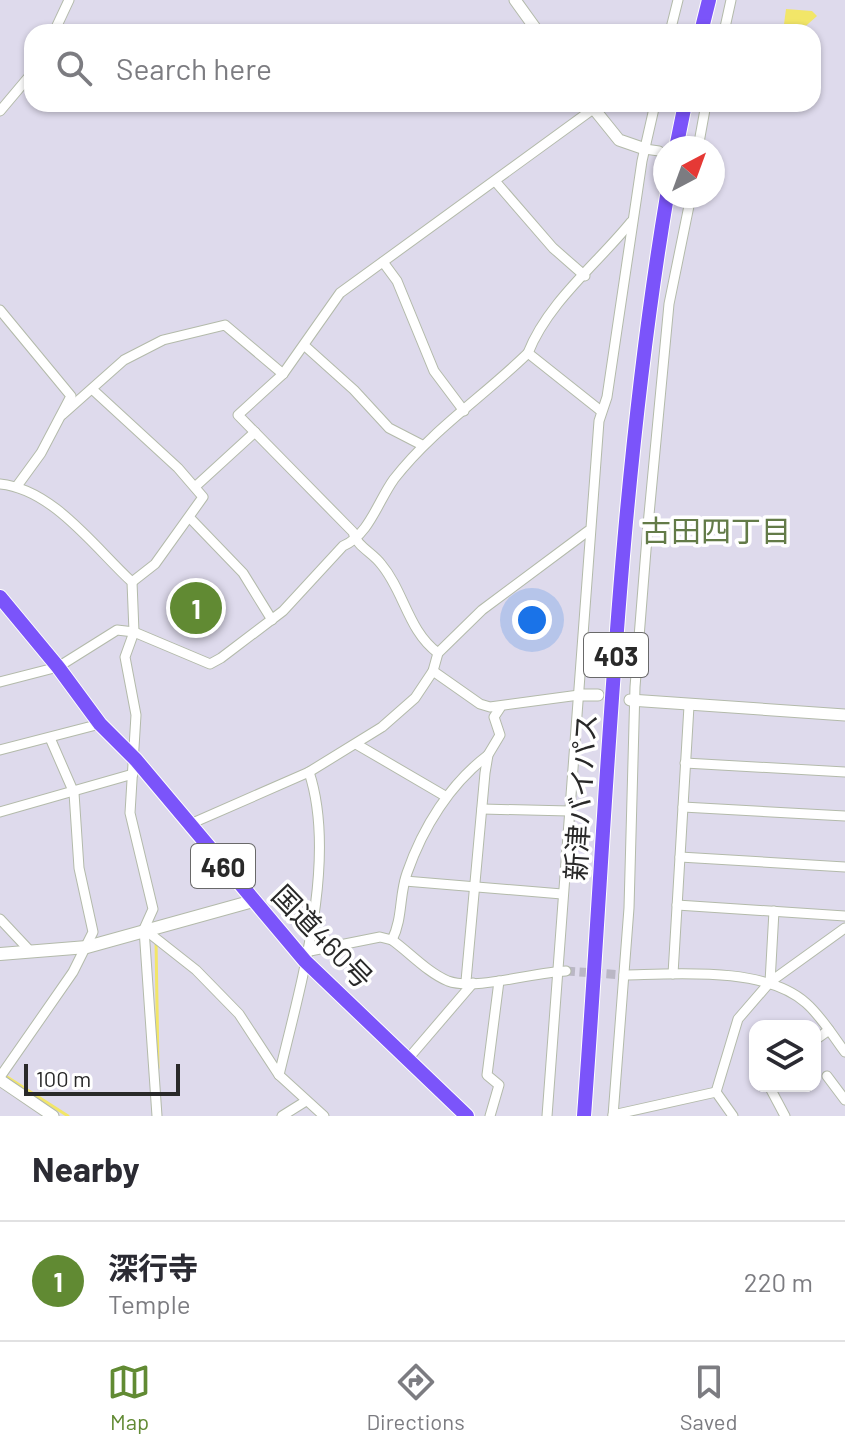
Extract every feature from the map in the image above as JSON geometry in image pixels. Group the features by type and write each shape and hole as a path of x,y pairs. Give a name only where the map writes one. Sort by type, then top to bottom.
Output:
{"highway":[{"path":"703,24 709,0"},
{"path":"678,136 683,112"},
{"name":"新津バイパス","path":"584,1116 632,474 646,319 665,208"},
{"name":"国道460号","path":"0,597 134,767 253,901 407,1060 467,1116"}],"main road":[{"path":"0,954 87,947 253,901"}],"street":[{"path":"58,24 69,0"},
{"path":"515,0 532,24"},
{"path":"672,24 678,0"},
{"path":"726,24 731,0"},
{"path":"0,111 24,82"},
{"path":"438,653 427,645 411,621 382,565 355,541 353,532 238,415 283,374 340,293 584,112"},
{"path":"597,112 619,140 653,150"},
{"path":"547,1116 560,971 562,894 579,695 588,531 601,411 607,397 633,219 653,112"},
{"path":"700,136 705,112"},
{"path":"495,181 553,248 585,276"},
{"path":"689,208 669,304 632,700 624,975 613,1116 716,1092"},
{"path":"0,682 58,667 117,630 134,632 210,664 272,620 343,546 355,541 392,482 422,445 528,353 537,331 605,254 615,236 633,219"},
{"path":"383,262 397,281 434,371 464,411"},
{"path":"0,310 71,396 41,453 17,486"},
{"path":"62,415 124,360 163,340 225,325 283,374"},
{"path":"305,346 354,390 389,428 422,445"},
{"path":"528,353 601,411"},
{"path":"92,389 196,486 203,497 155,564 132,582"},
{"path":"196,486 255,432"},
{"path":"0,484 17,486 42,498 132,582 134,632 125,657 136,715 130,813 153,909 144,929 157,1116"},
{"path":"190,518 243,573 272,620"},
{"path":"188,825 309,772 382,727 415,698 433,671 438,653 482,610 588,531"},
{"path":"433,671 480,704 500,708 579,695 598,695"},
{"path":"632,700 845,715"},
{"path":"673,974 689,706"},
{"path":"392,940 399,925 405,881 445,796 466,772 488,755 500,735 494,717 500,708"},
{"path":"0,750 100,724"},
{"path":"50,738 74,793 79,868 93,932 87,947 0,1078 53,1116"},
{"path":"356,744 445,796"},
{"path":"407,1060 469,982 488,755"},
{"path":"685,763 845,772"},
{"path":"0,812 74,793 134,767"},
{"path":"279,1075 307,956 319,817 309,772"},
{"path":"683,807 845,816"},
{"path":"482,809 569,811"},
{"path":"680,857 845,867"},
{"path":"405,881 562,894"},
{"path":"677,905 845,916"},
{"path":"770,982 774,911"},
{"path":"0,919 31,952"},
{"path":"716,1092 738,1019 770,982 845,928"},
{"path":"144,929 196,970 239,1014 279,1075 324,1116"},
{"path":"307,956 380,937 392,940 450,982 499,981 560,971"},
{"path":"624,975 673,974 770,982 807,1003 845,1052"},
{"path":"490,1116 499,1085 487,1075 499,981"},
{"path":"821,1036 829,1030"},
{"path":"827,1076 845,1100"},
{"path":"716,1092 733,1116"},
{"path":"772,1092 785,1116"},
{"path":"282,1116 306,1101"}],"shaded area":[{"path":"786,9 812,11 817,16 808,24 784,24"}],"waterway":[{"path":"156,940 158,1068"},
{"path":"4,1075 68,1116"}],"tunnel":[{"path":"566,971 624,975"}],"place":[{"name":"深行寺","path":"196,608"}],"district":[{"name":"古田四丁目","path":"716,530"}]}
